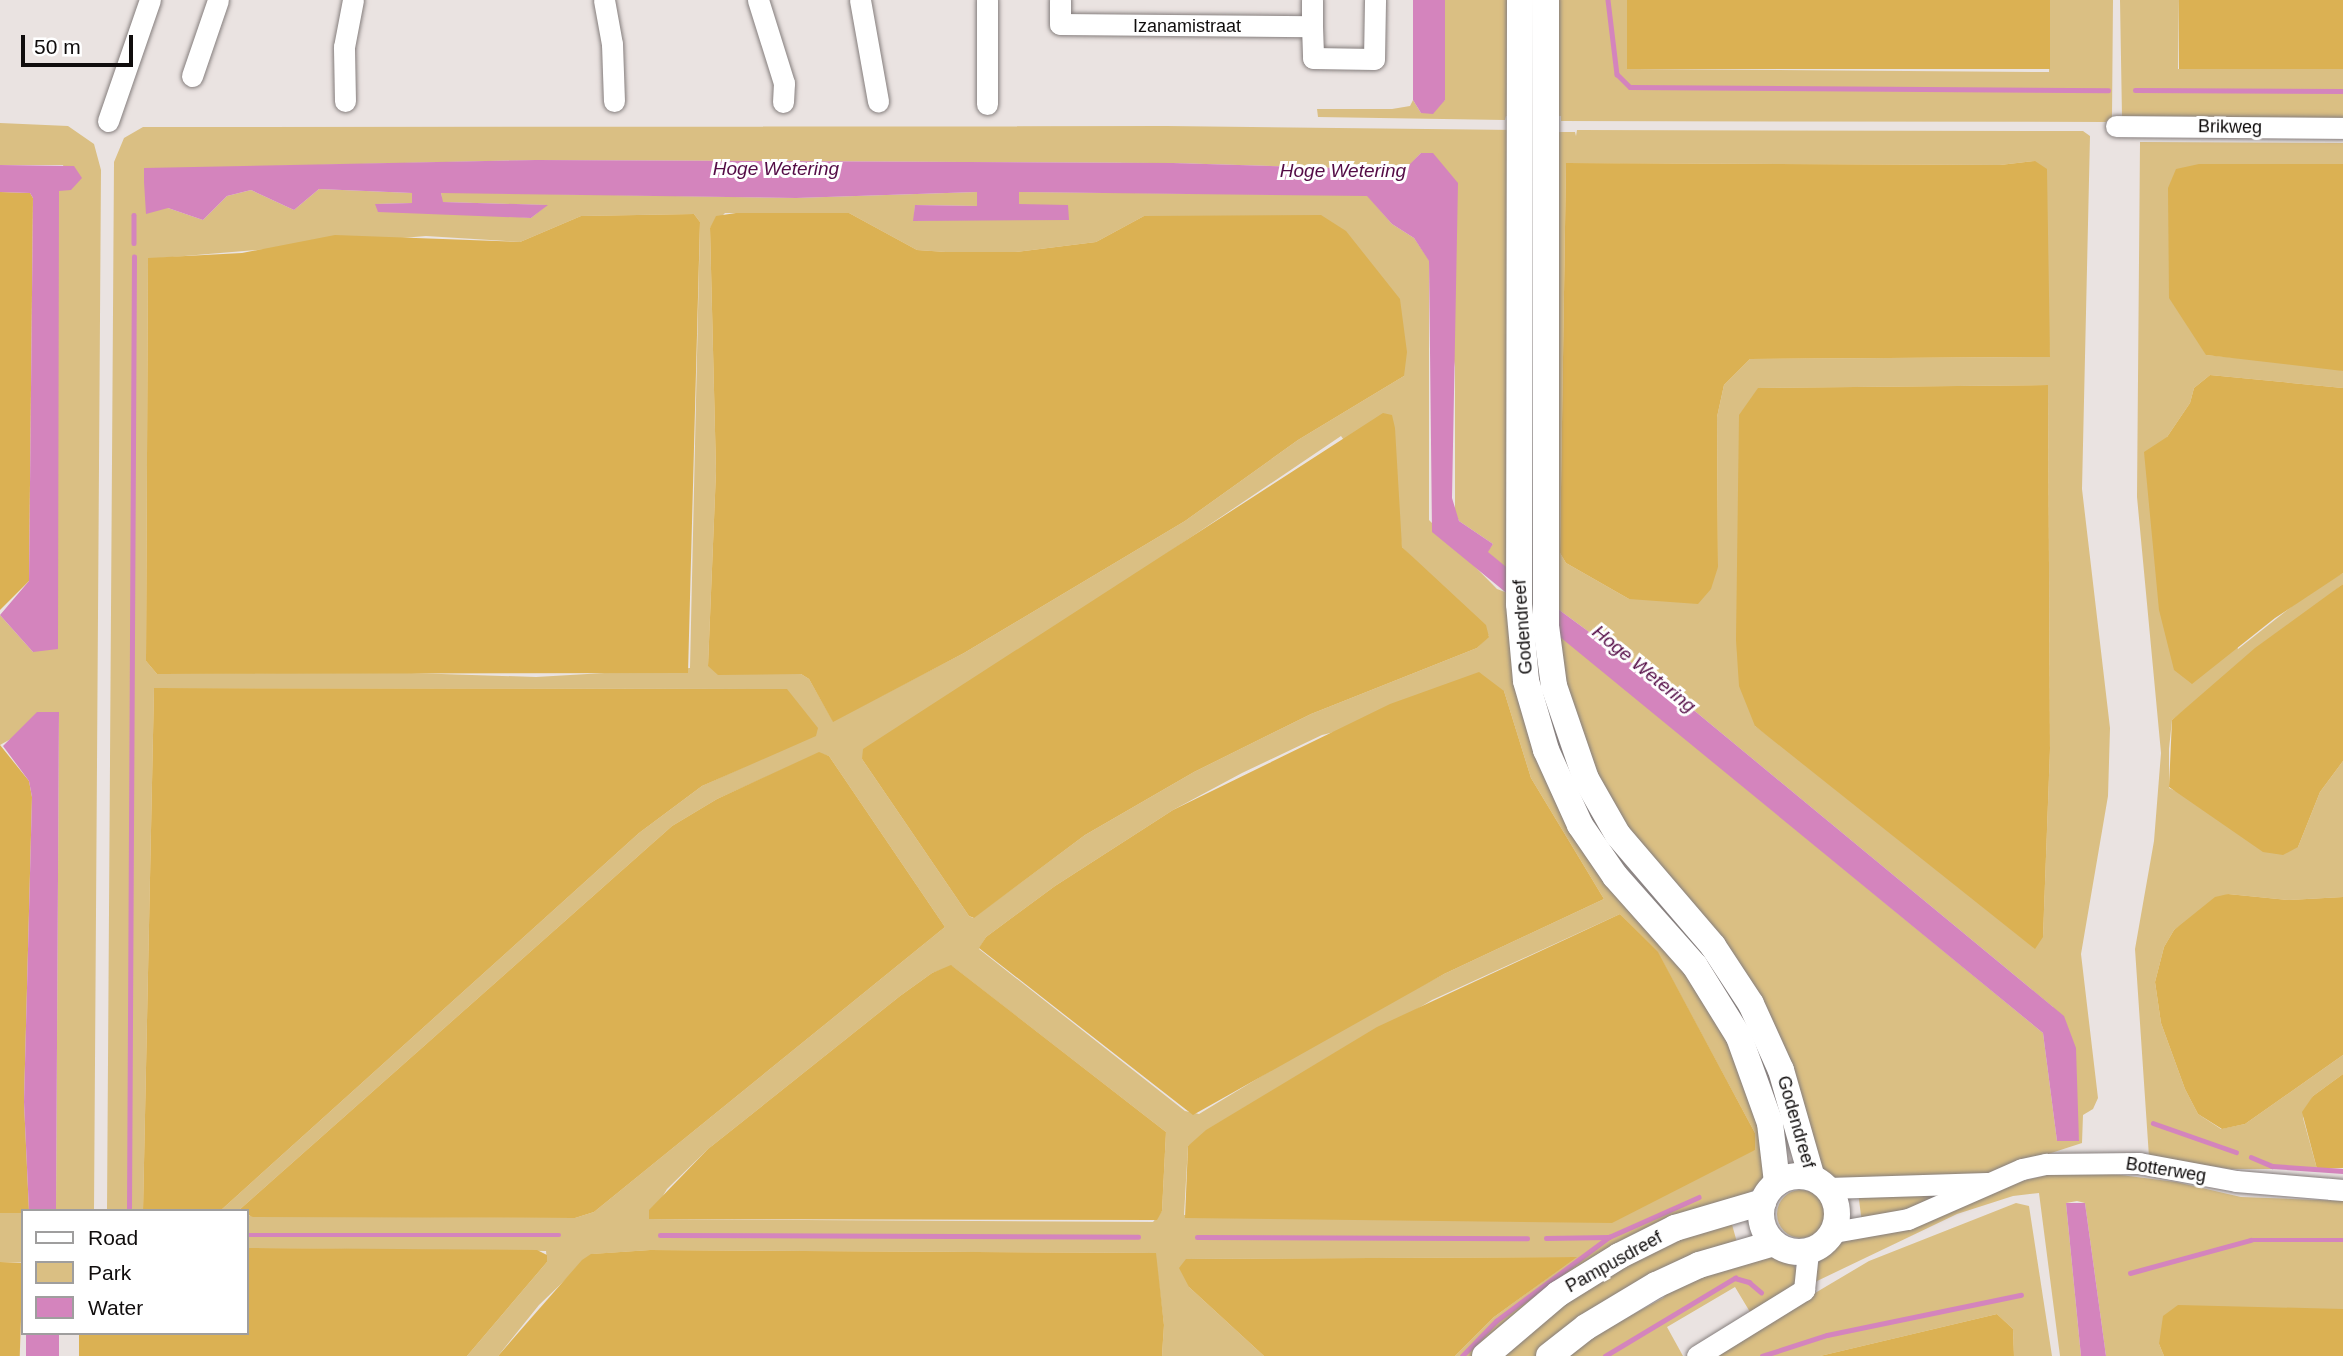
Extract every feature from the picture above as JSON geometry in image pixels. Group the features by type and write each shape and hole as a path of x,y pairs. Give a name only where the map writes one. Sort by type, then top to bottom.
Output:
{"main road":[{"name":"Godendreef","path":"1520,0 1533,118 1546,626 1557,696 1586,779 1618,835 1713,946 1751,1004 1781,1070 1820,1183"},
{"name":"Godendreef","path":"1546,0 1533,118 1519,564 1519,604 1526,681 1561,786 1615,876 1695,966 1728,1017 1764,1102 1775,1151 1770,1192"},
{"path":"1800,1176 1820,1183 1838,1209 1834,1232 1808,1252 1784,1250 1774,1244 1761,1217 1770,1192 1800,1176"},
{"name":"Pampusdreef","path":"1485,1356 1558,1294 1619,1255 1675,1228 1770,1192"},
{"path":"1549,1356 1586,1327 1656,1285 1699,1265 1774,1244"}],"street":[{"path":"108,121 150,0"},
{"path":"192,76 218,0"},
{"path":"345,101 344,47 353,0"},
{"path":"604,0 614,100"},
{"path":"758,0 783,83 783,102"},
{"path":"860,0 878,101"},
{"path":"987,104 988,0"},
{"name":"Izanamistraat","path":"1060,0 1060,24 1312,26"},
{"path":"1312,0 1313,58 1374,59 1374,0"},
{"name":"Brikweg","path":"2116,126 2343,128"},
{"name":"Botterweg","path":"1834,1232 1908,1219 2022,1169 2094,1161 2139,1163 2307,1190 2343,1190"},
{"name":"Botterweg","path":"1820,1183 1993,1182"},
{"path":"1697,1356 1804,1290 1808,1252"}],"green space":[{"path":"1445,0 1516,0 1516,116 1506,116 1505,120 1318,117 1317,109 1392,109 1410,106 1413,100 1421,113 1445,100"},
{"path":"1550,0 1627,0 1636,69 2049,72 2050,0 2113,0 2112,117 2106,122 1561,121 1561,116 1550,116"},
{"path":"2120,0 2179,0 2178,69 2343,67 2343,122 2122,117"},
{"path":"0,123 68,126 94,144 101,170 94,1209 56,1209 59,712 0,745 0,615 33,652 59,190 71,190 63,165 0,165"},
{"path":"1166,126 1516,130 1514,574 1487,552 1493,544 1459,521 1455,512 1455,367 1421,153 1405,170 1173,163 536,160 144,169 168,208 203,220 227,196 251,190 294,210 319,189 412,193 413,203 376,204 531,218 547,205 442,202 441,192 796,198 977,192 978,206 915,205 914,221 981,218 1018,204 1019,192 1367,195 1392,224 1414,238 1429,260 1429,520 1497,589 1510,594 1541,750 1682,957 1748,1068 1767,1182 1477,1356 1455,1356 1494,1317 1576,1257 1186,1259 1189,1287 1264,1356 1162,1356 1164,1325 1155,1253 650,1250 592,1254 539,1305 498,1356 467,1356 547,1262 546,1251 248,1248 248,1216 575,1218 594,1212 945,927 829,756 819,753 717,799 672,826 240,1209 222,1209 639,833 702,786 744,767 787,689 154,688 143,1209 107,1209 114,162 124,138 143,127","holes":["725,213 849,213 917,250 1015,252 1096,242 1144,216 1404,376 1298,440 1185,521 964,653 833,721 809,679 801,674 708,666 716,471 710,228","694,214 700,222 690,668 536,677 380,672 157,674 146,661 148,259 426,236 520,242 581,216","1341,436 1397,516 1402,547 1489,636 1477,648 1311,714 1194,772 1085,835 973,918 969,916 862,759","1504,691 1531,778 1604,899 1444,974 1334,1032 1199,1114 1185,1111 979,949 986,937 1055,886 1173,810 1242,773 1322,735","1620,914 1658,953 1755,1133 1755,1150 1184,1215 1188,1146 1432,1000","952,966 1166,1132 1162,1211 1153,1222 649,1219 667,1189 708,1149 932,973"]},
{"path":"1577,130 2083,131 2090,136 2082,489 2110,728 2108,796 2081,954 2098,1098 2093,1109 2083,1115 2082,1143 1975,1178 1832,1179 1823,1174 1791,1086 1589,775 1551,628 2043,1033 2057,1141 2079,1141 2053,1007 1679,698 1551,604 1550,132 1575,132 1576,136","holes":["2035,161 2050,357 1750,359 1724,385 1717,417 1718,567 1629,599 1566,563 1560,553 1566,163 2000,165","2048,385 2050,749 2043,937 1755,726 1758,388"]},
{"path":"2140,142 2343,143 2343,164 2199,164 2206,355 2331,367 2343,371 2343,388 2210,375 2194,388 2190,403 2167,437 2238,649 2315,588 2343,573 2343,584 2172,720 2169,788 2298,847 2320,792 2343,761 2343,897 2289,900 2228,894 2174,930 2164,947 2155,982 2161,1023 2185,1089 2198,1114 2221,1129 2245,1124 2343,1055 2343,1074 2313,1096 2303,1118 2317,1169 2231,1169 2149,1157 2135,949 2154,841 2161,753 2137,497"},
{"path":"2073,1169 2176,1182 2241,1197 2343,1201 2343,1309 2280,1309 2159,1344 2164,1356 2106,1356 2085,1203 2077,1201 2066,1203 2081,1356 2060,1356 2039,1193 2013,1196 1957,1214 1815,1282 1819,1260 1838,1240 2001,1186"},
{"path":"1801,1190 1818,1197 1825,1214 1818,1231 1801,1238 1784,1231 1777,1214 1784,1197"},
{"path":"1932,1190 1943,1197 1862,1223 1858,1192"},
{"path":"2016,1203 2029,1206 2052,1356 2014,1356 2013,1329 1997,1314 1820,1356 1709,1356 1869,1261"},
{"path":"0,1213 21,1213 21,1262 0,1262"},
{"path":"1729,1214 1738,1246 1541,1356 1493,1356 1583,1283"},
{"path":"1773,1252 1793,1263 1801,1279 1753,1317 1735,1287 1667,1327 1683,1356 1557,1356 1663,1298 1681,1278"}],"shaded area":[{"path":"1627,0 2050,0 2050,69 1627,69"},
{"path":"2179,0 2343,0 2343,69 2179,69"},
{"path":"2035,161 2047,169 2050,357 1750,359 1724,385 1717,417 1718,567 1711,589 1698,604 1629,599 1566,563 1560,553 1566,163 2000,165"},
{"path":"2199,164 2343,164 2343,371 2206,355 2169,298 2168,188 2176,169"},
{"path":"0,192 30,193 33,198 29,581 0,610"},
{"path":"736,213 849,213 917,250 946,252 1015,252 1096,242 1144,216 1321,215 1346,231 1400,299 1407,352 1404,376 1298,440 1185,521 964,653 833,722 809,679 801,674 718,675 708,666 716,471 710,228 716,216"},
{"path":"694,214 700,222 688,673 157,674 146,661 148,258 242,253 335,235 520,242 581,216"},
{"path":"2210,375 2343,388 2343,573 2275,618 2192,684 2174,670 2159,610 2144,452 2167,437 2190,403 2194,388"},
{"path":"2048,385 2050,749 2043,937 2035,949 1755,726 1739,686 1736,640 1739,415 1758,388"},
{"path":"1383,413 1392,415 1395,428 1402,547 1486,625 1489,637 1477,648 1311,714 1194,772 1085,835 974,918 969,916 862,759 863,749"},
{"path":"2343,584 2343,761 2320,792 2298,847 2283,855 2263,852 2169,787 2172,720 2255,648"},
{"path":"1479,672 1504,691 1531,778 1604,899 1444,974 1193,1115 979,948 986,937 1055,886 1173,810 1390,704"},
{"path":"154,688 787,689 818,728 816,736 702,786 639,833 222,1209 143,1209"},
{"path":"0,745 29,781 32,797 24,1102 29,1209 21,1209 21,1213 0,1213"},
{"path":"819,752 829,756 945,927 594,1212 575,1218 253,1217 248,1215 248,1209 240,1209 672,826 717,799"},
{"path":"2228,894 2289,900 2343,897 2343,1055 2245,1124 2222,1129 2198,1114 2185,1089 2161,1023 2155,982 2164,947 2174,930 2215,897"},
{"path":"1620,914 1658,952 1755,1133 1755,1150 1612,1223 1185,1218 1188,1146 1206,1130 1377,1027"},
{"path":"951,965 1166,1132 1162,1211 1157,1220 649,1219 649,1210 708,1149 900,996 932,973"},
{"path":"2343,1074 2343,1168 2317,1169 2302,1112 2313,1096"},
{"path":"248,1248 537,1250 547,1255 547,1262 467,1356 79,1356 79,1335 248,1335"},
{"path":"650,1250 1156,1253 1164,1325 1162,1356 498,1356 582,1260 591,1254"},
{"path":"1577,1257 1494,1317 1455,1356 1264,1356 1189,1287 1179,1268 1186,1259"},
{"path":"0,1262 21,1263 20,1356 0,1356"},
{"path":"2178,1305 2343,1309 2343,1356 2164,1356 2159,1344 2163,1316"},
{"path":"1997,1314 2013,1329 2014,1356 1820,1356"}],"water":[{"path":"1413,0 1445,0 1445,100 1433,114 1421,113 1413,100"},
{"name":"Hoge Wetering","path":"1421,153 1433,153 1458,183 1452,498 1459,521 1493,544 1488,552 1551,604 1679,698 2064,1016 2076,1048 2079,1141 2057,1141 2043,1033 1432,532 1429,261 1414,238 1392,224 1367,196 1019,192 1019,204 1068,205 1069,220 913,221 915,205 977,206 977,192 796,198 441,193 443,202 548,205 531,218 378,212 375,204 412,203 412,193 319,189 294,210 251,190 227,196 203,220 168,208 146,214 144,182 144,168 536,160 1173,163 1404,170"},
{"path":"0,165 74,166 82,178 71,190 59,191 58,649 33,652 0,615 29,581 33,198 30,193 0,192"},
{"path":"37,712 59,712 56,1209 29,1209 24,1102 32,797 29,781 3,746"},
{"path":"2066,1203 2085,1203 2106,1356 2081,1356"},
{"path":"26,1335 59,1335 59,1356 26,1356"}],"waterway":[{"path":"1608,0 1617,74 1630,87 2108,90"},
{"path":"2135,90 2343,91"},
{"path":"134,215 134,243"},
{"path":"129,1209 134,257"},
{"path":"2153,1123 2236,1152"},
{"path":"2251,1157 2272,1166 2343,1171"},
{"path":"1462,1356 1496,1321 1609,1237 1699,1197"},
{"path":"248,1235 559,1235"},
{"path":"660,1235 1138,1237"},
{"path":"1197,1237 1527,1238"},
{"path":"1546,1238 1608,1237"},
{"path":"2130,1273 2251,1240 2343,1240"},
{"path":"1605,1356 1735,1278 1749,1282 1761,1292"},
{"path":"1762,1356 1827,1335 2021,1295"}]}
